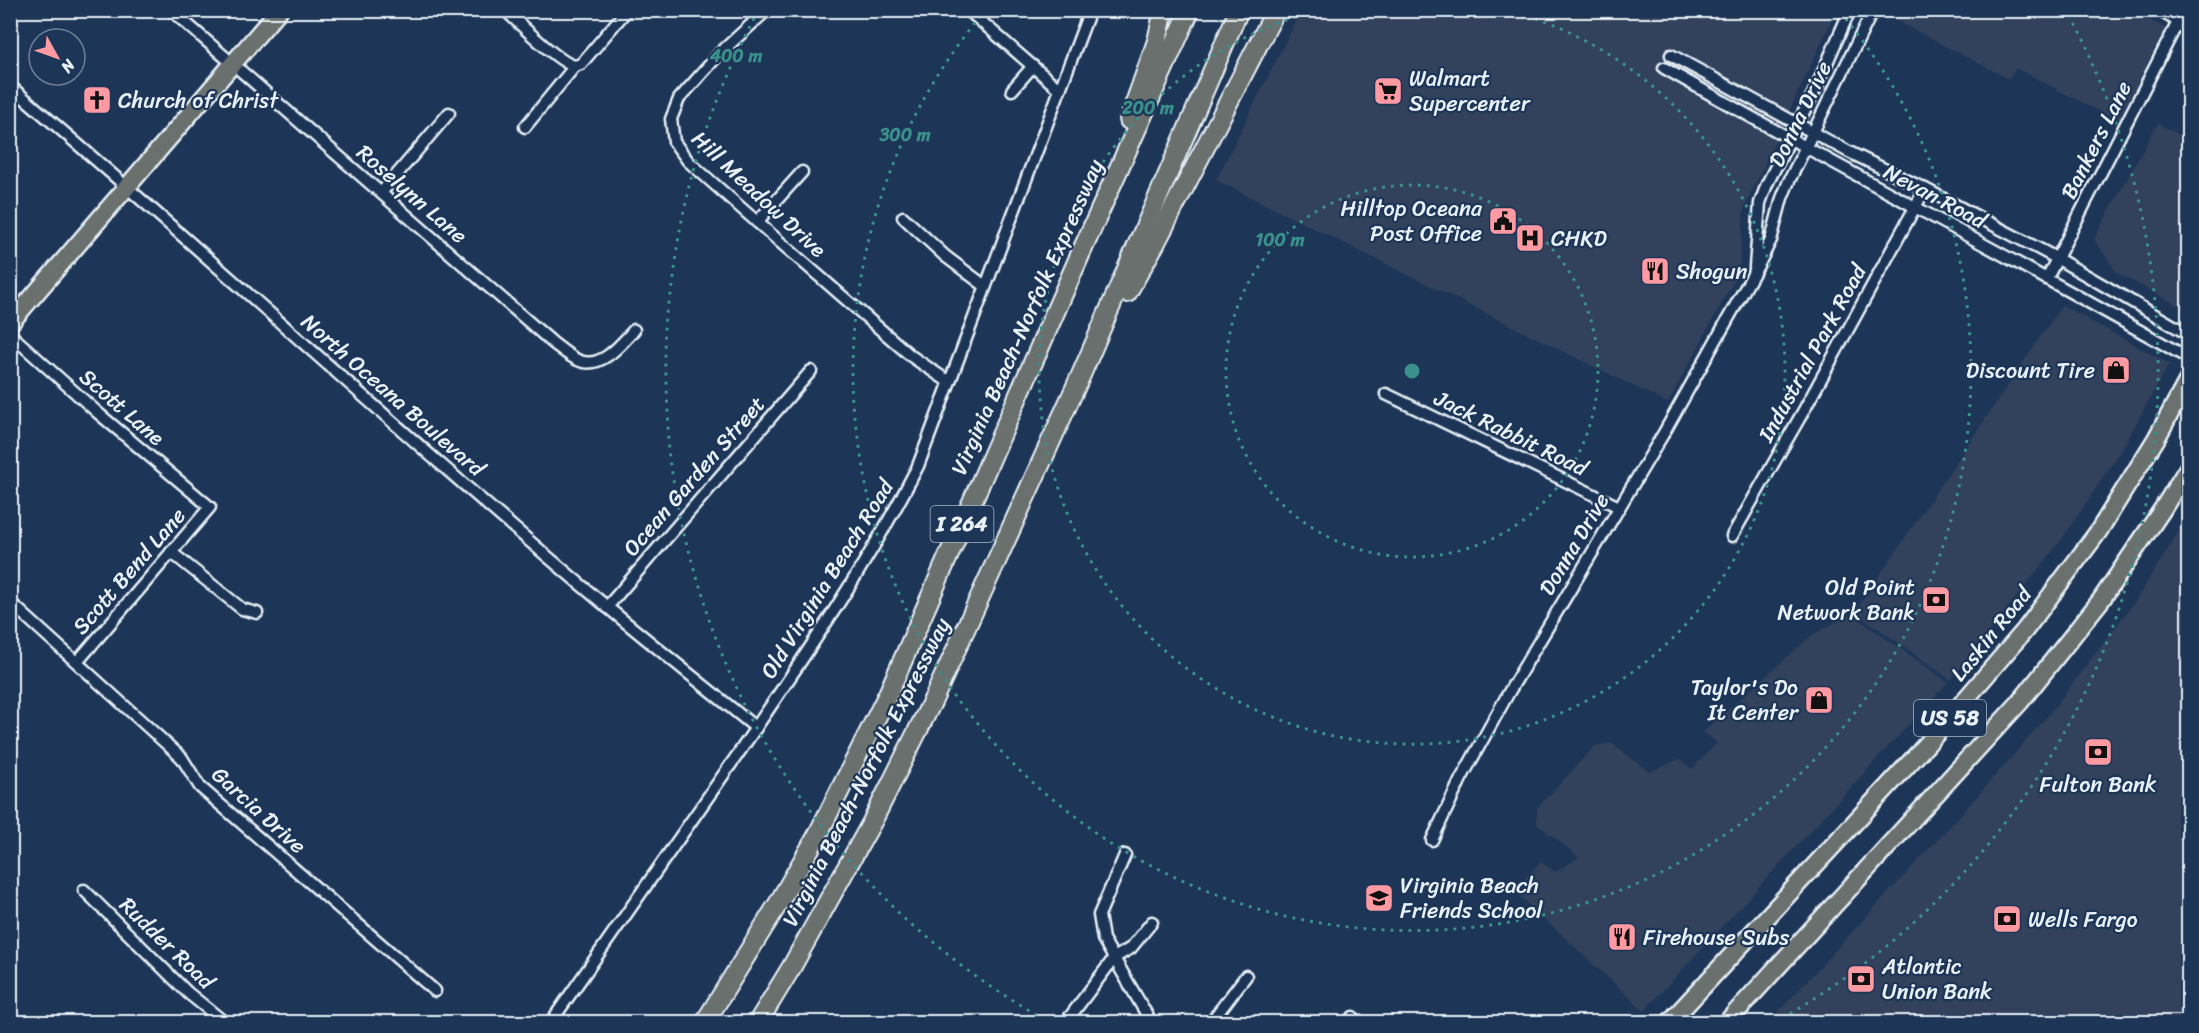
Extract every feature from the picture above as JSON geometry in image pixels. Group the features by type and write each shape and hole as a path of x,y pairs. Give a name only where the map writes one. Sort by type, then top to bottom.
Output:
{"highway":[{"path":"1080,255 1157,41 1164,10"},
{"name":"Virginia Beach-Norfolk Expressway","path":"705,1023 817,836 888,694 1190,10"},
{"name":"Virginia Beach-Norfolk Expressway","path":"758,1023 872,822 933,700 1081,375 1239,10"},
{"path":"1081,375 1155,244 1276,10"}],"main road":[{"path":"10,323 279,10"},
{"path":"2163,10 2184,22"},
{"name":"Laskin Road","path":"1670,1023 1928,743 2025,630 2104,523 2156,440 2188,380"},
{"name":"US 58","path":"1727,1023 2027,694 2101,600 2188,468"}],"street":[{"name":"Roselynn Lane","path":"171,10 553,343 577,360 593,363 601,360 616,349 634,330"},
{"path":"505,10 553,52 570,65 575,66"},
{"path":"525,127 575,66 581,64 627,10"},
{"name":"Hill Meadow Drive","path":"767,10 721,52 679,99 672,119 674,142 679,151 757,222 911,356 949,382"},
{"path":"968,10 1059,89"},
{"name":"Old Virginia Beach Road","path":"551,1023 796,670 863,568 893,516 918,466 1090,10"},
{"name":"Donna Drive","path":"1755,270 1760,203 1850,10"},
{"name":"Donna Drive","path":"1432,840 1461,779 1509,692 1684,397 1772,240 1782,198 1804,148 1873,10"},
{"name":"Bankers Lane","path":"2048,278 2184,22"},
{"name":"Nevan Road","path":"1671,55 1881,169 1925,189 2058,259 2188,334"},
{"path":"1012,90 1033,66"},
{"name":"Nevan Road","path":"1664,68 1789,140 2048,278 2188,358"},
{"name":"North Oceana Boulevard","path":"10,86 128,186 332,369 607,607 756,728"},
{"path":"381,193 448,113"},
{"path":"757,222 802,172"},
{"name":"Industrial Park Road","path":"1732,536 1804,411 1925,189"},
{"path":"903,217 945,256 985,286"},
{"name":"Scott Lane","path":"10,334 98,413 210,507"},
{"name":"Ocean Garden Street","path":"607,607 811,371"},
{"name":"Jack Rabbit Road","path":"1386,394 1619,507"},
{"name":"Scott Bend Lane","path":"78,661 210,507"},
{"path":"171,552 242,609 257,613"},
{"name":"Garcia Drive","path":"10,602 78,661 182,758 200,787 435,991"},
{"path":"1125,855 1099,915 1103,939 1151,1023"},
{"name":"Rudder Road","path":"84,890 181,987 224,1023"},
{"path":"1066,1023 1114,958 1131,948 1152,922"},
{"path":"1211,1023 1246,976"}],"shaded area":[{"path":"1301,11 1836,11 1744,208 1739,271 1668,403 1216,180"},
{"path":"1892,11 2133,11 2165,28 2118,121 2016,68 2009,79 1889,17"},
{"path":"2158,123 2188,140 2188,306 2186,310 2117,273 2094,239"},
{"path":"2062,305 2169,364 2122,449 2062,539 1951,680 1855,612"},
{"path":"2188,517 2188,1022 1769,1022 1964,811 2046,718 2134,603"},
{"path":"1851,614 1948,682 1644,1011 1513,890 1541,862 1555,872 1579,857 1537,824 1537,808 1595,746 1611,743 1650,772 1680,759 1692,769 1717,743 1703,732 1812,635"}],"place":[{"name":"Walmart Supercenter","path":"1388,91"},
{"name":"Church of Christ","path":"97,100"},
{"name":"Hilltop Oceana Post Office","path":"1503,221"},
{"name":"CHKD","path":"1530,238"},
{"name":"Shogun","path":"1655,271"},
{"name":"Discount Tire","path":"2116,370"},
{"name":"Old Point Network Bank","path":"1936,600"},
{"name":"Taylor's Do It Center","path":"1819,700"},
{"name":"Fulton Bank","path":"2098,752"},
{"name":"Virginia Beach Friends School","path":"1379,898"},
{"name":"Wells Fargo","path":"2007,919"},
{"name":"Firehouse Subs","path":"1622,937"},
{"name":"Atlantic Union Bank","path":"1861,979"}]}
